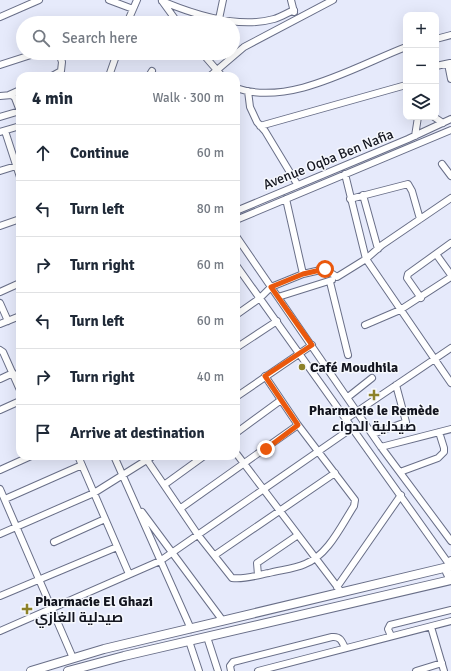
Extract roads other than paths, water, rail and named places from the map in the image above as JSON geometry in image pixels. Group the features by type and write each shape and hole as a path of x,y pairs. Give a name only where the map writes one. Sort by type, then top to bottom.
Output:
{"main road":[{"path":"31,671 73,658 223,621 339,590 449,564 451,580 189,641 68,671"}],"street":[{"path":"0,17 40,0"},
{"path":"109,0 133,9"},
{"path":"130,16 137,0"},
{"path":"220,16 223,0"},
{"path":"291,0 296,20"},
{"path":"240,50 333,0"},
{"path":"161,1 207,16"},
{"path":"161,1 173,16"},
{"path":"240,21 259,22 275,19 294,10"},
{"path":"439,38 451,35"},
{"path":"240,89 248,91 273,92 299,89 403,48"},
{"path":"0,65 16,60"},
{"path":"59,72 61,71 61,60"},
{"path":"110,72 115,60"},
{"path":"208,60 217,70"},
{"path":"215,72 229,60"},
{"path":"439,65 449,63 451,79"},
{"path":"260,126 403,85"},
{"path":"248,91 250,107 260,126 297,184"},
{"path":"0,96 9,95 16,92"},
{"path":"9,95 15,98 16,101"},
{"path":"0,117 16,112"},
{"name":"Avenue Oqba Ben Nafia","path":"240,209 297,184 416,136 451,119"},
{"path":"416,136 418,120"},
{"path":"438,120 443,123"},
{"path":"0,170 16,166 2,132 16,127"},
{"name":"Avenue Oqba Ben Nafia","path":"240,218 451,130"},
{"path":"442,164 451,176"},
{"path":"345,174 366,259 451,384"},
{"path":"350,199 408,184 412,191 420,219"},
{"path":"363,195 378,249"},
{"path":"278,297 330,282 366,259 451,198"},
{"path":"286,199 303,274"},
{"path":"0,226 16,220"},
{"path":"240,242 381,447 451,541"},
{"path":"421,298 407,278 408,274 451,243"},
{"path":"365,325 400,310 421,298 451,276 436,254"},
{"path":"240,312 260,298 271,287 303,274 325,269 337,277"},
{"path":"240,270 449,564"},
{"path":"330,282 348,355"},
{"path":"0,292 16,285"},
{"path":"0,303 8,321"},
{"path":"0,324 16,318"},
{"path":"240,344 277,321"},
{"path":"240,394 312,345"},
{"path":"346,419 451,348"},
{"path":"0,350 16,380"},
{"path":"0,379 13,373"},
{"path":"0,534 94,493 147,460 198,535 232,578 258,575 305,564 315,558 333,538 354,506 355,500 298,425 265,376"},
{"path":"348,397 372,378"},
{"path":"373,434 406,422 396,385"},
{"path":"240,430 281,400"},
{"path":"0,410 16,403"},
{"path":"181,508 298,425"},
{"path":"0,631 160,561 352,428"},
{"path":"381,447 451,429"},
{"path":"400,472 438,458 442,455 444,448 439,432"},
{"path":"240,459 339,590 401,495"},
{"path":"0,470 22,460"},
{"path":"80,460 129,574"},
{"path":"116,460 191,629"},
{"path":"164,485 198,460"},
{"path":"5,499 82,465"},
{"path":"215,555 335,473"},
{"path":"0,488 73,658"},
{"path":"136,504 223,621"},
{"path":"54,542 105,519"},
{"path":"258,575 257,563 298,535"},
{"path":"0,596 117,547"},
{"path":"391,636 388,629 390,625 451,610"},
{"path":"258,671 451,622"},
{"path":"431,627 444,671"},
{"path":"231,671 230,666 233,662 332,636 337,636 342,640 345,648"},
{"path":"207,637 218,671"},
{"path":"189,641 199,671"},
{"path":"416,671 442,663"}],"place":[{"name":"Café Moudhila","path":"302,367"},
{"name":"Pharmacie le Remède صيدلية الدواء","path":"374,395"},
{"name":"Pharmacie El Ghazi صيدلية الغازي","path":"27,609"}]}
